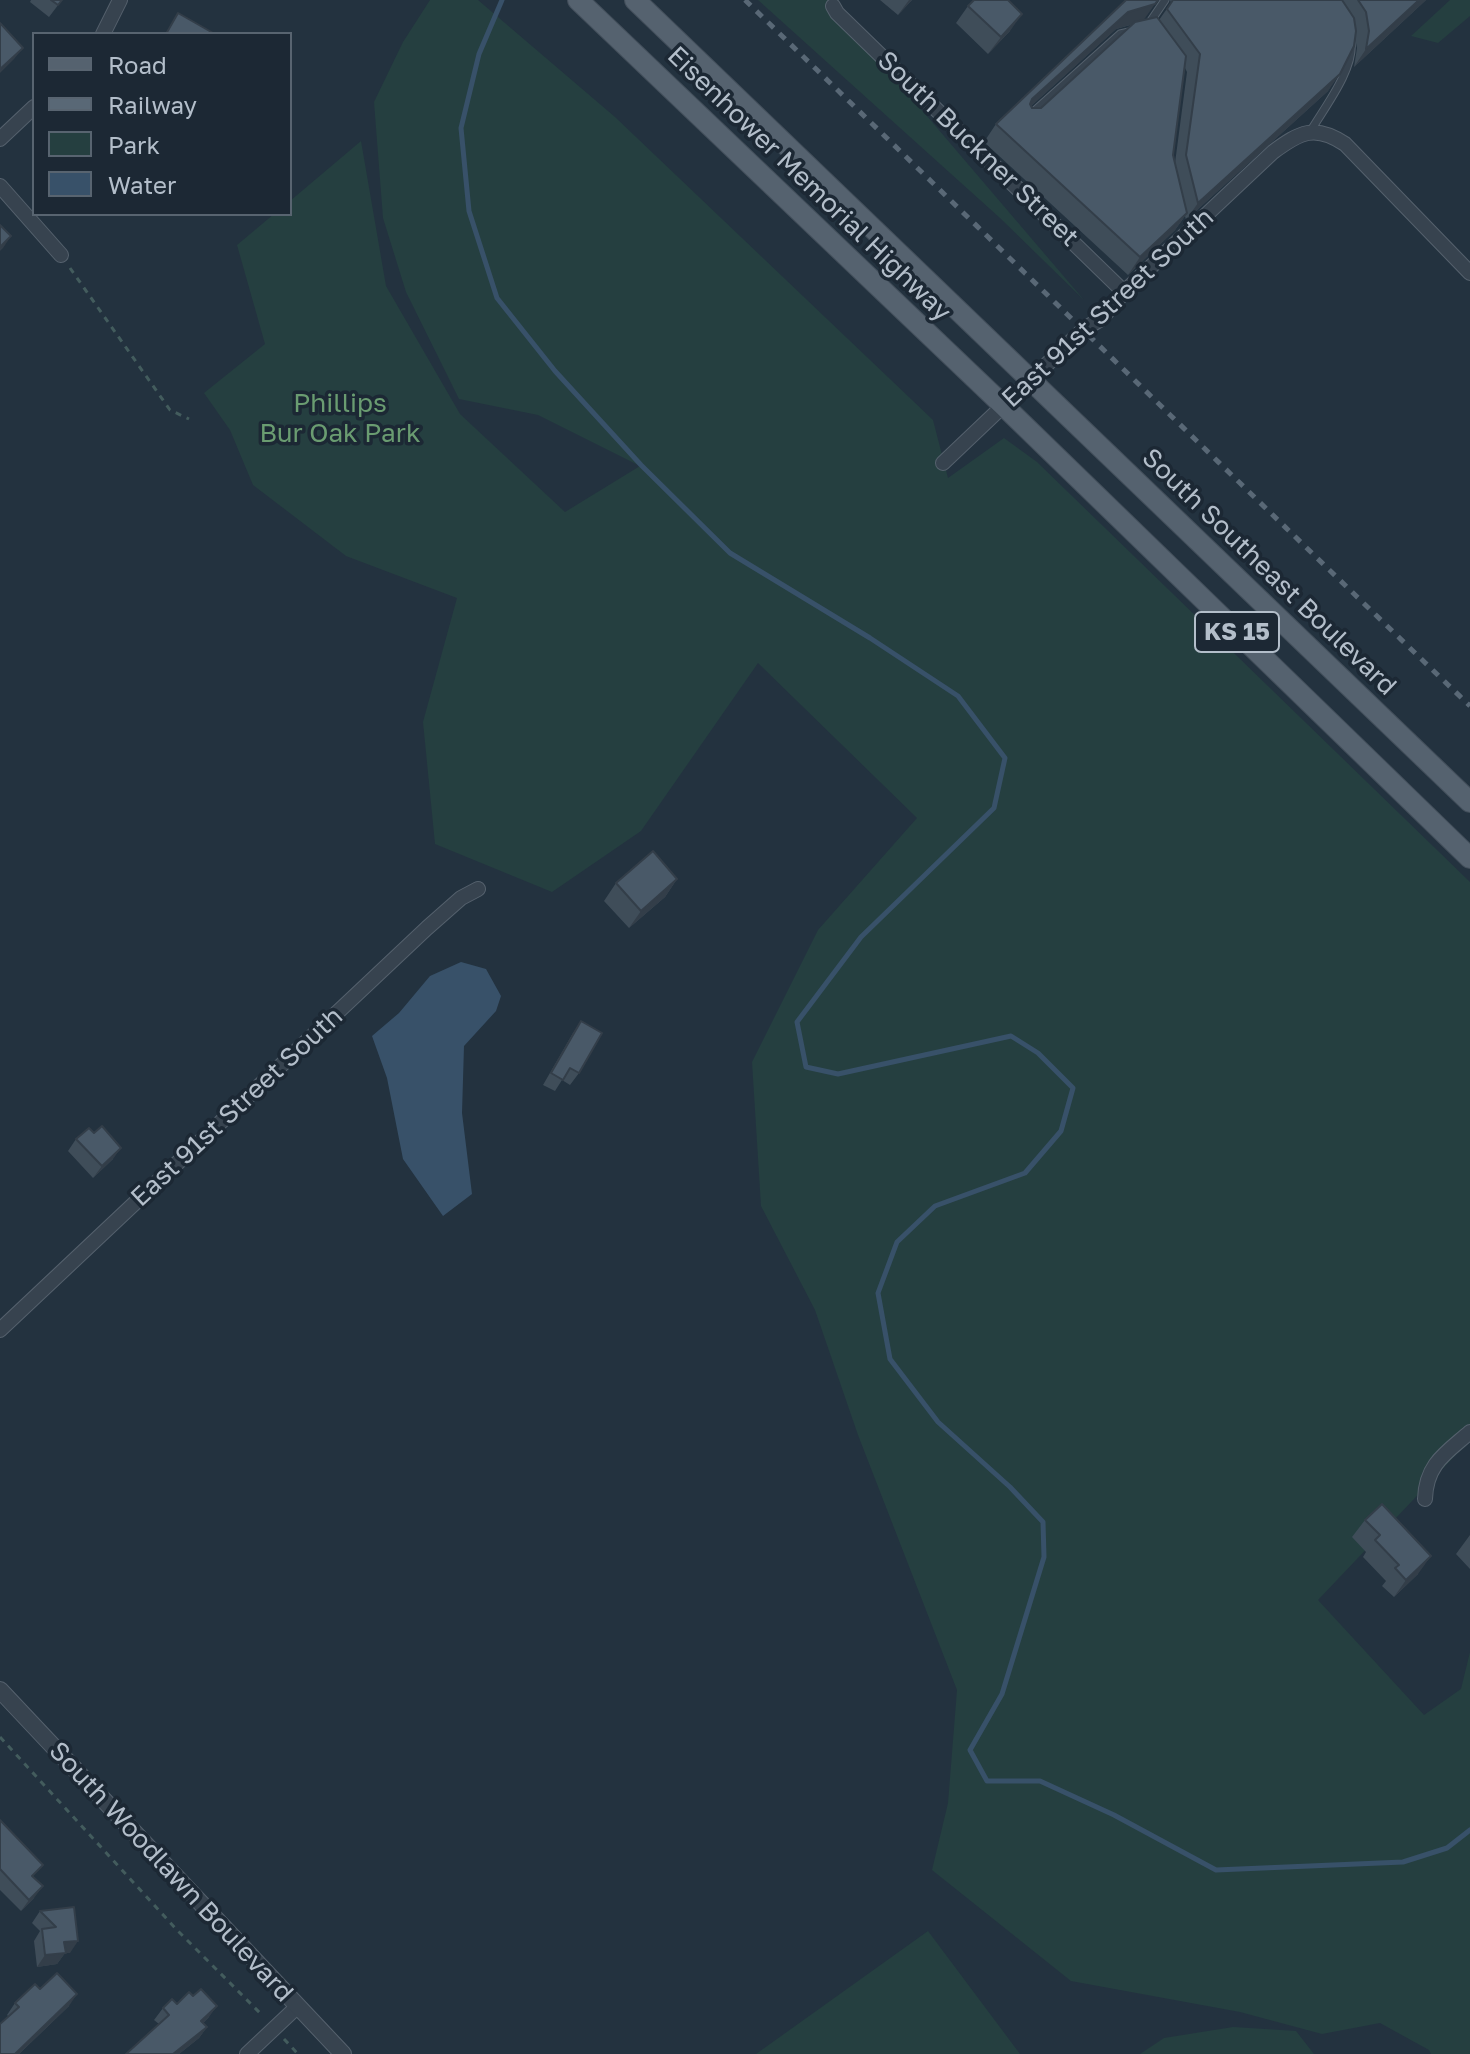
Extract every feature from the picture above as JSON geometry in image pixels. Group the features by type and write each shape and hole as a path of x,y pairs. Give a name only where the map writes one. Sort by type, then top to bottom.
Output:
{"main road":[{"name":"Eisenhower Memorial Highway","path":"635,0 1032,379"},
{"name":"Eisenhower Memorial Highway","path":"581,3 1004,406"},
{"name":"South Southeast Boulevard","path":"1032,379 1470,802"},
{"name":"KS 15","path":"1004,406 1470,858"}],"street":[{"path":"104,32 120,0"},
{"name":"South Buckner Street","path":"832,3 837,13 1124,292"},
{"path":"0,139 32,109"},
{"path":"1310,132 1323,133 1345,144 1470,273"},
{"name":"East 91st Street South","path":"943,463 1084,329 1101,319 1124,292 1273,152 1297,135 1310,132"},
{"path":"0,186 61,255"},
{"name":"East 91st Street South","path":"0,1330 427,928 461,898 478,889"},
{"path":"1425,1499 1425,1483 1434,1465 1470,1432"},
{"name":"South Woodlawn Boulevard","path":"0,1690 343,2054"},
{"path":"247,2054 298,2006"}],"lane":[{"path":"1024,121 1120,34 1147,27 1159,4 1165,0"},
{"path":"1147,27 1155,39"},
{"path":"1310,132 1347,68 1352,49 1349,34"},
{"path":"1179,221 1183,236"}],"path":[{"path":"61,255 170,410 189,419"},
{"path":"0,1737 177,1930 298,2054"}],"green space":[{"name":"Phillips Bur Oak Park","path":"430,0 478,0 615,117 933,420 948,478 1004,438 1037,462 1470,882 1470,1440 1318,1600 1424,1715 1461,1689 1470,1652 1470,2054 1431,2054 1380,2023 1322,2034 1240,2012 1071,1981 932,1870 948,1803 957,1690 858,1435 815,1310 761,1206 752,1062 818,930 917,818 758,663 641,831 552,892 435,844 423,722 457,598 346,556 253,485 230,430 204,393 265,344 237,245 272,216 292,216 292,199 361,141 386,286 460,414 565,512 640,466 538,415 459,399 406,292 383,218 374,102 403,42"},
{"path":"758,0 832,0 833,6 1084,300 1000,218"},
{"path":"1450,0 1470,0 1470,16 1438,43 1411,36"},
{"path":"928,1931 1020,2054 756,2054"},
{"path":"1233,2027 1296,2031 1314,2054 1140,2054 1164,2038"}],"water":[{"path":"461,962 486,969 501,996 496,1011 464,1046 462,1113 472,1194 443,1216 403,1159 387,1078 372,1036 399,1013 430,976"}],"building":[{"path":"974,0 1008,0 1022,14 1001,37 968,6"},
{"path":"1126,0 1158,0 1155,4 1128,12 1030,104 1032,108 1041,108 1135,22 1157,17 1186,56 1173,155 1187,213 1140,257 996,124"},
{"path":"1173,0 1342,0 1354,18 1356,31 1354,46 1340,74 1198,203 1186,155 1200,54 1167,9"},
{"path":"1358,0 1419,0 1366,49 1369,31 1366,12"},
{"path":"178,13 211,32 167,32"},
{"path":"0,23 23,48 0,69"},
{"path":"0,225 11,236 0,247"},
{"path":"653,851 677,879 641,911 616,883"},
{"path":"581,1021 602,1033 579,1073 570,1068 563,1080 551,1073"},
{"path":"102,1126 121,1148 102,1166 76,1139 89,1128 94,1133"},
{"path":"1382,1504 1431,1556 1406,1580 1395,1568 1399,1565 1375,1540 1380,1535 1365,1520"},
{"path":"0,1820 43,1865 32,1876 43,1886 29,1900 0,1869"},
{"path":"74,1907 78,1941 64,1942 66,1953 45,1955 42,1929 56,1927 40,1911"},
{"path":"57,1973 77,1994 15,2054 0,2054 0,2024 19,2007 15,2003 35,1984 40,1989"},
{"path":"201,1989 217,2006 201,2021 207,2027 173,2054 126,2054 169,2015 163,2008 172,1999 177,2004 189,1992 193,1996"}],"waterway":[{"path":"502,0 479,54 461,128 469,211 497,298 555,371 641,465 730,553 958,696 1005,758 994,808 861,937 797,1022 806,1067 838,1074 1011,1036 1038,1053 1073,1088 1061,1131 1025,1173 935,1206 897,1242 878,1293 890,1359 938,1422 1010,1487 1043,1522 1044,1557 1002,1694 970,1750 987,1781 1040,1781 1114,1815 1216,1870 1403,1862 1447,1848 1470,1830"}],"railway":[{"path":"745,0 1470,706"}]}
